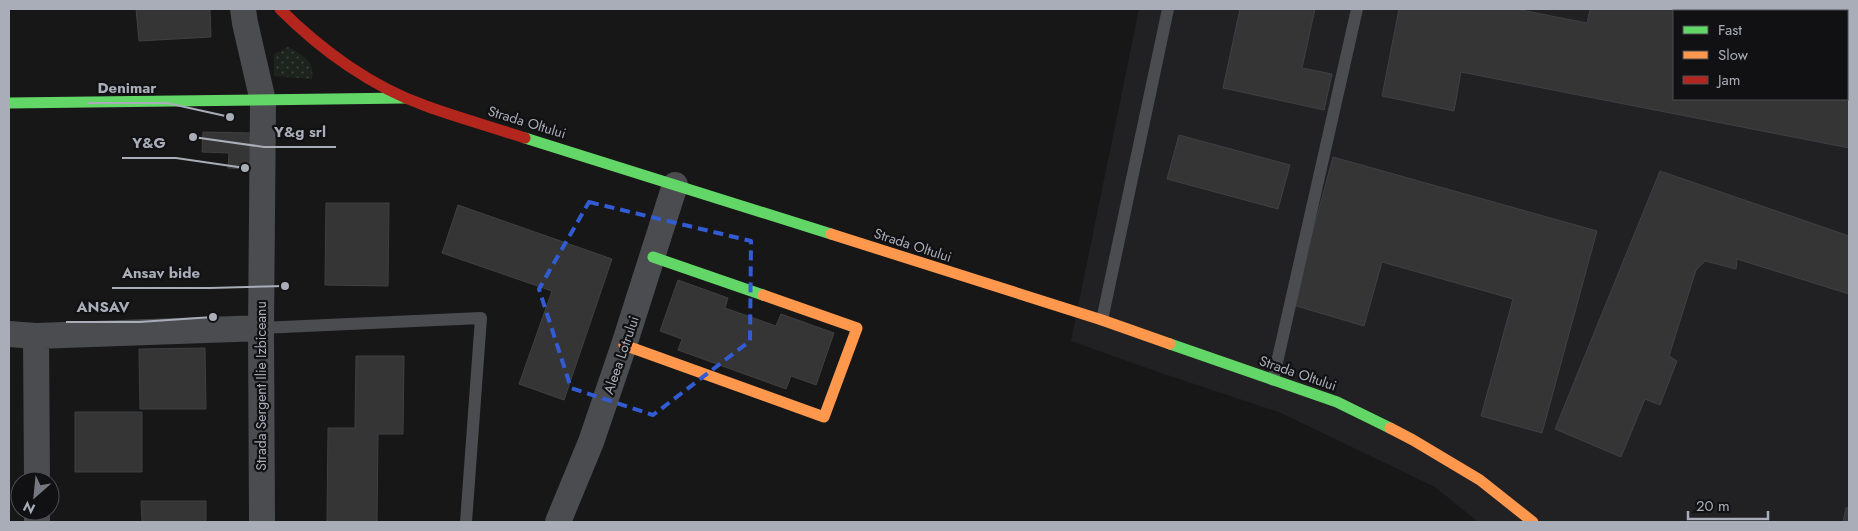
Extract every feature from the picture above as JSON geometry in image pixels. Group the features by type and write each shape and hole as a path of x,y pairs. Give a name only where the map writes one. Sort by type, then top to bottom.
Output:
{"main road":[{"name":"Strada Oltului","path":"280,9 321,44 351,66 405,98 434,109 1102,320 1337,402 1413,440 1480,480 1533,522"},
{"path":"9,103 405,98"},
{"path":"624,345 824,417 857,328 653,256"}],"street":[{"name":"Strada Sergent Ilie Izbiceanu","path":"243,9 246,30 263,100 262,522"},
{"name":"Aleea Lotrului","path":"558,522 591,442 675,185"},
{"path":"9,334 36,336 261,328"},
{"path":"36,336 37,471"}],"lane":[{"path":"1102,320 1168,9"},
{"path":"1273,380 1357,9"},
{"path":"261,328 480,318 466,522"}],"highlighted area":[{"path":"589,202 751,241 750,341 653,415 571,388 539,289"}],"shaded area":[{"path":"1139,9 1849,9 1849,522 1478,522 1435,487 1281,413 1071,341"},
{"path":"288,47 303,56 309,63 312,79 274,76 274,54"}],"building":[{"path":"136,9 210,9 211,37 139,41"},
{"path":"1240,9 1315,9 1302,68 1332,74 1324,110 1223,88"},
{"path":"1399,9 1516,9 1587,23 1590,9 1849,9 1849,148 1461,72 1454,111 1382,96"},
{"path":"203,132 251,133 250,169 228,168 229,153 202,152"},
{"path":"1179,135 1290,165 1278,209 1167,179"},
{"path":"1333,157 1597,231 1542,433 1481,416 1513,299 1382,262 1364,326 1293,305"},
{"path":"1660,171 1849,236 1849,294 1737,259 1736,269 1705,261 1696,270 1669,356 1677,361 1660,405 1645,399 1621,457 1555,429"},
{"path":"326,203 389,203 388,286 325,285"},
{"path":"458,205 612,259 564,400 519,384 552,291 442,253"},
{"path":"678,280 728,298 725,308 776,326 781,314 834,333 816,385 791,376 786,389 678,350 682,339 660,331"},
{"path":"205,348 206,409 140,409 139,349"},
{"path":"356,356 404,356 403,434 378,434 377,522 327,522 328,428 355,428"},
{"path":"75,412 142,412 142,472 75,472"},
{"path":"141,501 206,501 206,522 142,522"},
{"path":"1846,508 1849,508 1849,522 1843,522"}],"traffic: fast":[{"path":"9,103 405,98"},
{"path":"525,138 831,234"},
{"path":"653,257 763,295"},
{"path":"1170,344 1337,402 1390,428"}],"traffic: slow":[{"path":"831,234 1102,320 1170,344"},
{"path":"624,345 824,417 857,328 763,295"},
{"path":"1390,428 1480,480 1533,522"}],"traffic: jam":[{"path":"280,9 330,53 386,89 451,115 525,138"}],"place":[{"name":"Denimar","path":"230,117"},
{"name":"Y&g srl","path":"193,137"},
{"name":"Y&G","path":"245,168"},
{"name":"Ansav bide","path":"285,286"},
{"name":"ANSAV","path":"213,317"}]}
